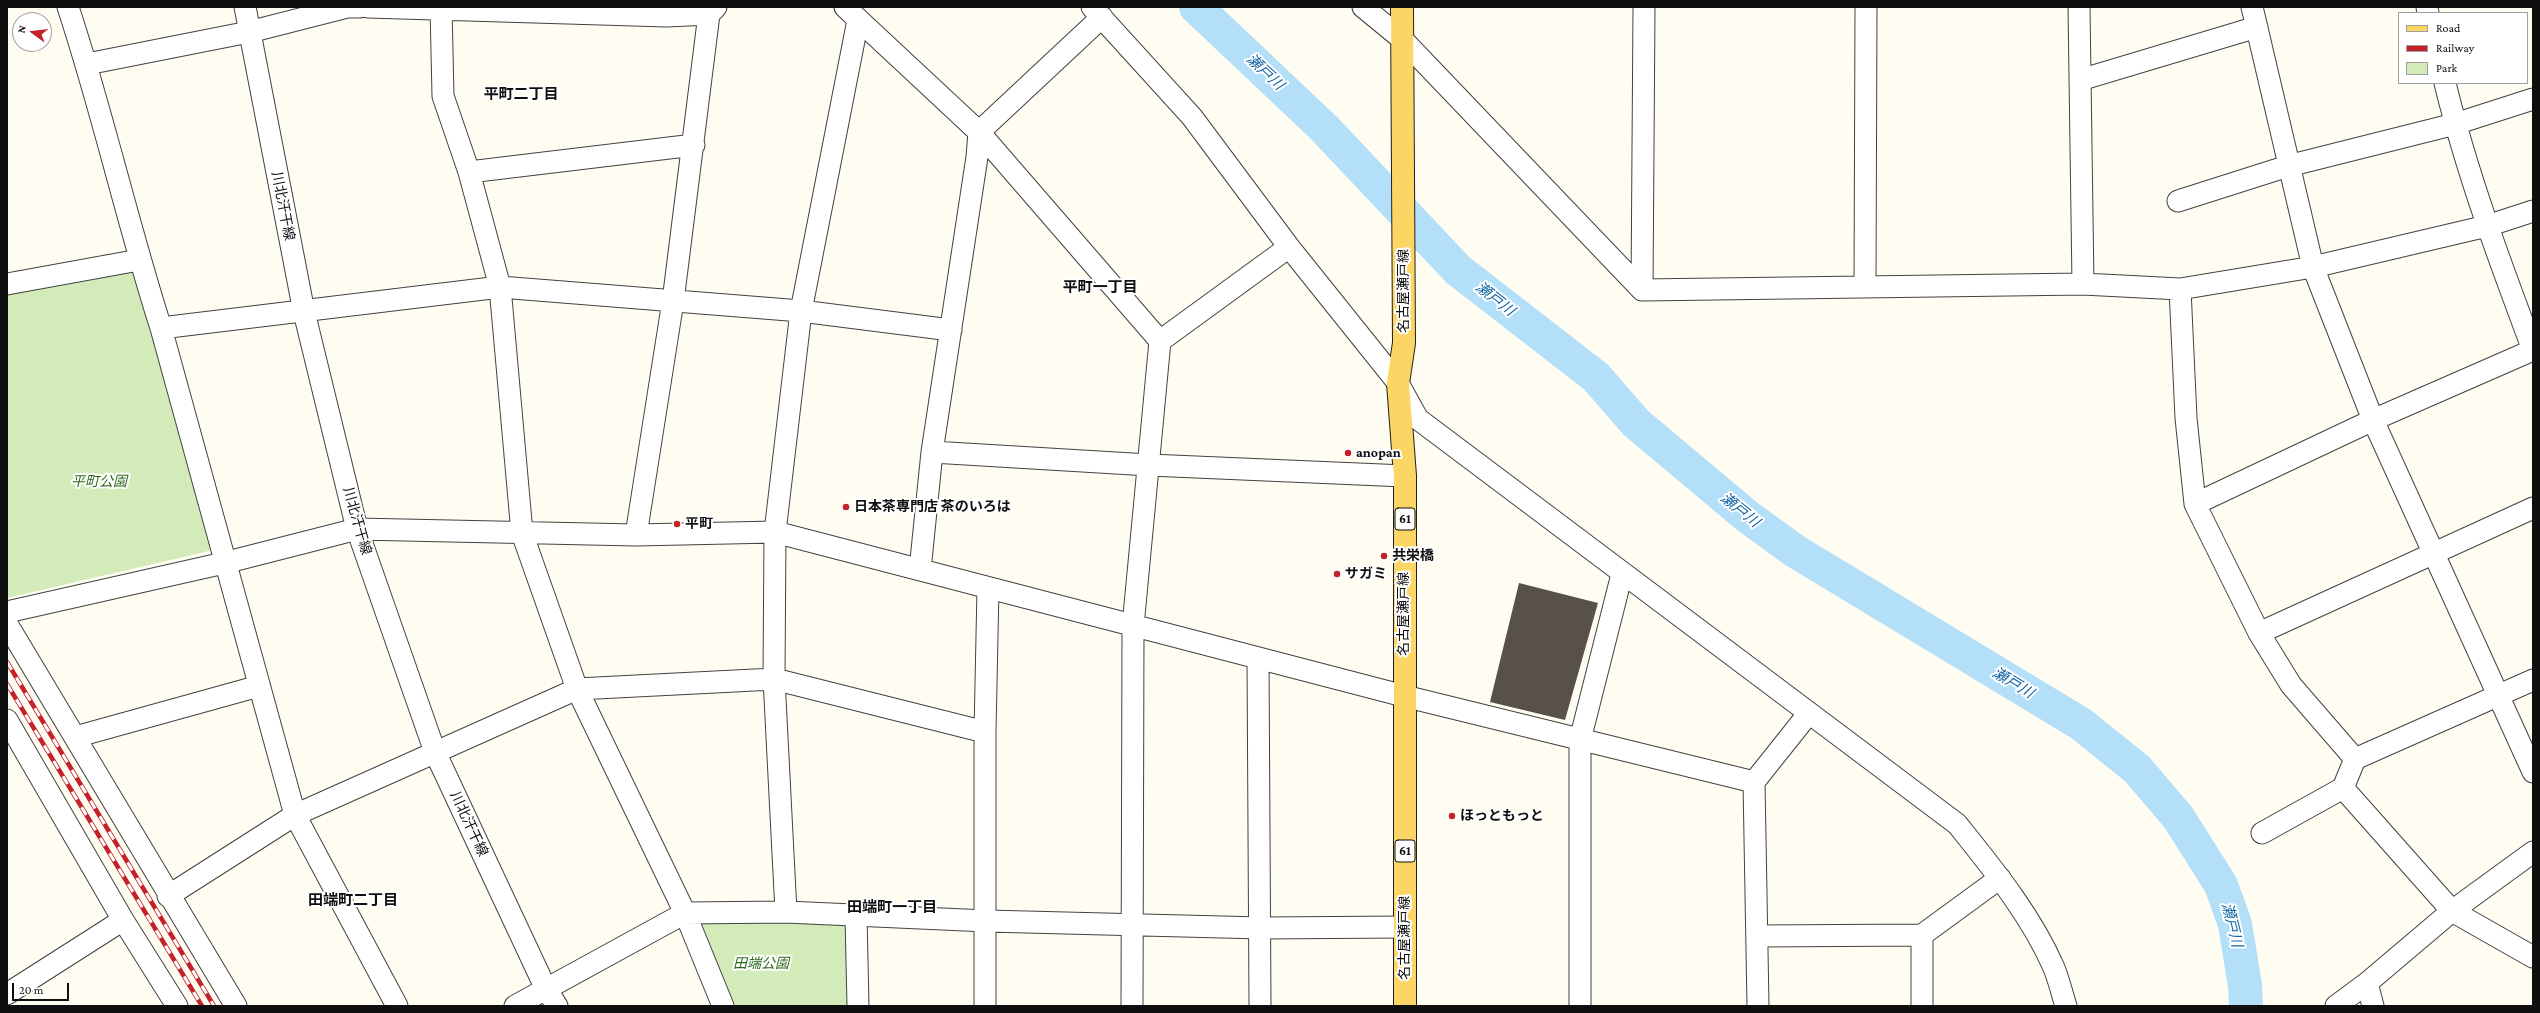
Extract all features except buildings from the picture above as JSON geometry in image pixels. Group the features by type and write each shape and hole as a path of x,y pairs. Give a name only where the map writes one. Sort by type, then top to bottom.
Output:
{"main road":[{"name":"名古屋瀬戸線","path":"1402,7 1404,343 1398,382 1405,476 1405,1006"}],"street":[{"path":"68,7 87,64 139,260 161,328 224,563 295,815 397,1006"},
{"name":"川北汗干線","path":"245,7 304,312 357,529 435,752 545,988 557,1006"},
{"path":"87,64 249,32 347,8 359,7"},
{"path":"368,7 667,16 712,11 673,301 636,536"},
{"path":"1363,7 1402,40 1642,290 2083,284 2180,289 2313,267 2487,226 2533,211"},
{"path":"1642,290 1644,7"},
{"path":"1865,287 1866,7"},
{"path":"2079,7 2083,284"},
{"path":"441,8 442,96 469,172 500,287 522,534 577,689 685,913 724,1006"},
{"path":"920,570 932,452 979,132 1097,12 1192,117 1289,247 1398,382 1418,419 1622,574 1957,824 2000,878 2031,926 2051,962 2066,1006"},
{"path":"851,14 979,132 1160,341 1133,626 1132,1006"},
{"path":"786,912 774,679 775,532 801,311 851,14"},
{"path":"2080,80 2254,17 2313,267 2373,420 2497,696 2533,772"},
{"path":"2195,504 2373,420 2533,350 2487,226 2455,124 2445,84"},
{"path":"2178,201 2288,166 2455,124 2533,99"},
{"path":"469,172 694,144"},
{"path":"1160,341 1289,247"},
{"path":"7,284 139,260"},
{"path":"161,328 304,312 500,287 801,311 951,330"},
{"path":"2180,289 2186,418 2195,504 2259,633 2291,686 2355,759"},
{"path":"932,452 1149,465 1405,476"},
{"path":"2259,633 2533,508"},
{"path":"7,612 224,563 357,529 636,536 775,532 1404,696 1754,782"},
{"path":"1580,1006 1580,740 1622,574"},
{"path":"985,1006 987,921 985,732 988,588"},
{"path":"7,624 168,896 236,1006"},
{"path":"1258,658 1261,928 1260,1006"},
{"path":"168,896 295,815 577,689 774,679 985,732"},
{"path":"2262,833 2343,788 2355,759 2533,680"},
{"path":"74,737 259,686"},
{"path":"1758,1006 1758,936 1754,782 1809,714"},
{"path":"7,720 123,920 177,1006"},
{"path":"2343,788 2452,911 2533,958"},
{"path":"2336,1006 2367,983 2452,911 2533,852"},
{"path":"1758,936 1922,935 2000,878"},
{"path":"515,1006 545,988 685,913 786,912 987,921 1261,928 1405,927"},
{"path":"856,915 858,1006"},
{"path":"7,994 123,920"},
{"path":"1922,935 1922,1006"},
{"path":"2367,983 2373,1006"},
{"path":"7,998 12,1006"}],"green space":[{"name":"平町公園","path":"134,268 213,550 7,598 7,294"},
{"name":"田端公園","path":"694,919 849,924 849,1006 731,1006"}],"waterway":[{"name":"瀬戸川","path":"1196,7 1324,128 1458,270 1596,377 1636,423 1748,517 1795,551 2081,724 2137,769 2178,817 2221,885 2235,924 2245,986 2246,1006"}],"railway":[{"path":"7,662 214,1006"},
{"path":"7,684 202,1006"}],"place":[{"name":"anopan","path":"1348,453"},
{"name":"日本茶専門店 茶のいろは","path":"846,507"},
{"name":"平町","path":"677,524"},
{"name":"共栄橋","path":"1384,556"},
{"name":"サガミ","path":"1337,574"},
{"name":"ほっともっと","path":"1452,816"}],"district":[{"name":"平町二丁目","path":"521,94"},
{"name":"平町一丁目","path":"1100,287"},
{"name":"田端町二丁目","path":"353,900"},
{"name":"田端町一丁目","path":"892,907"}]}
